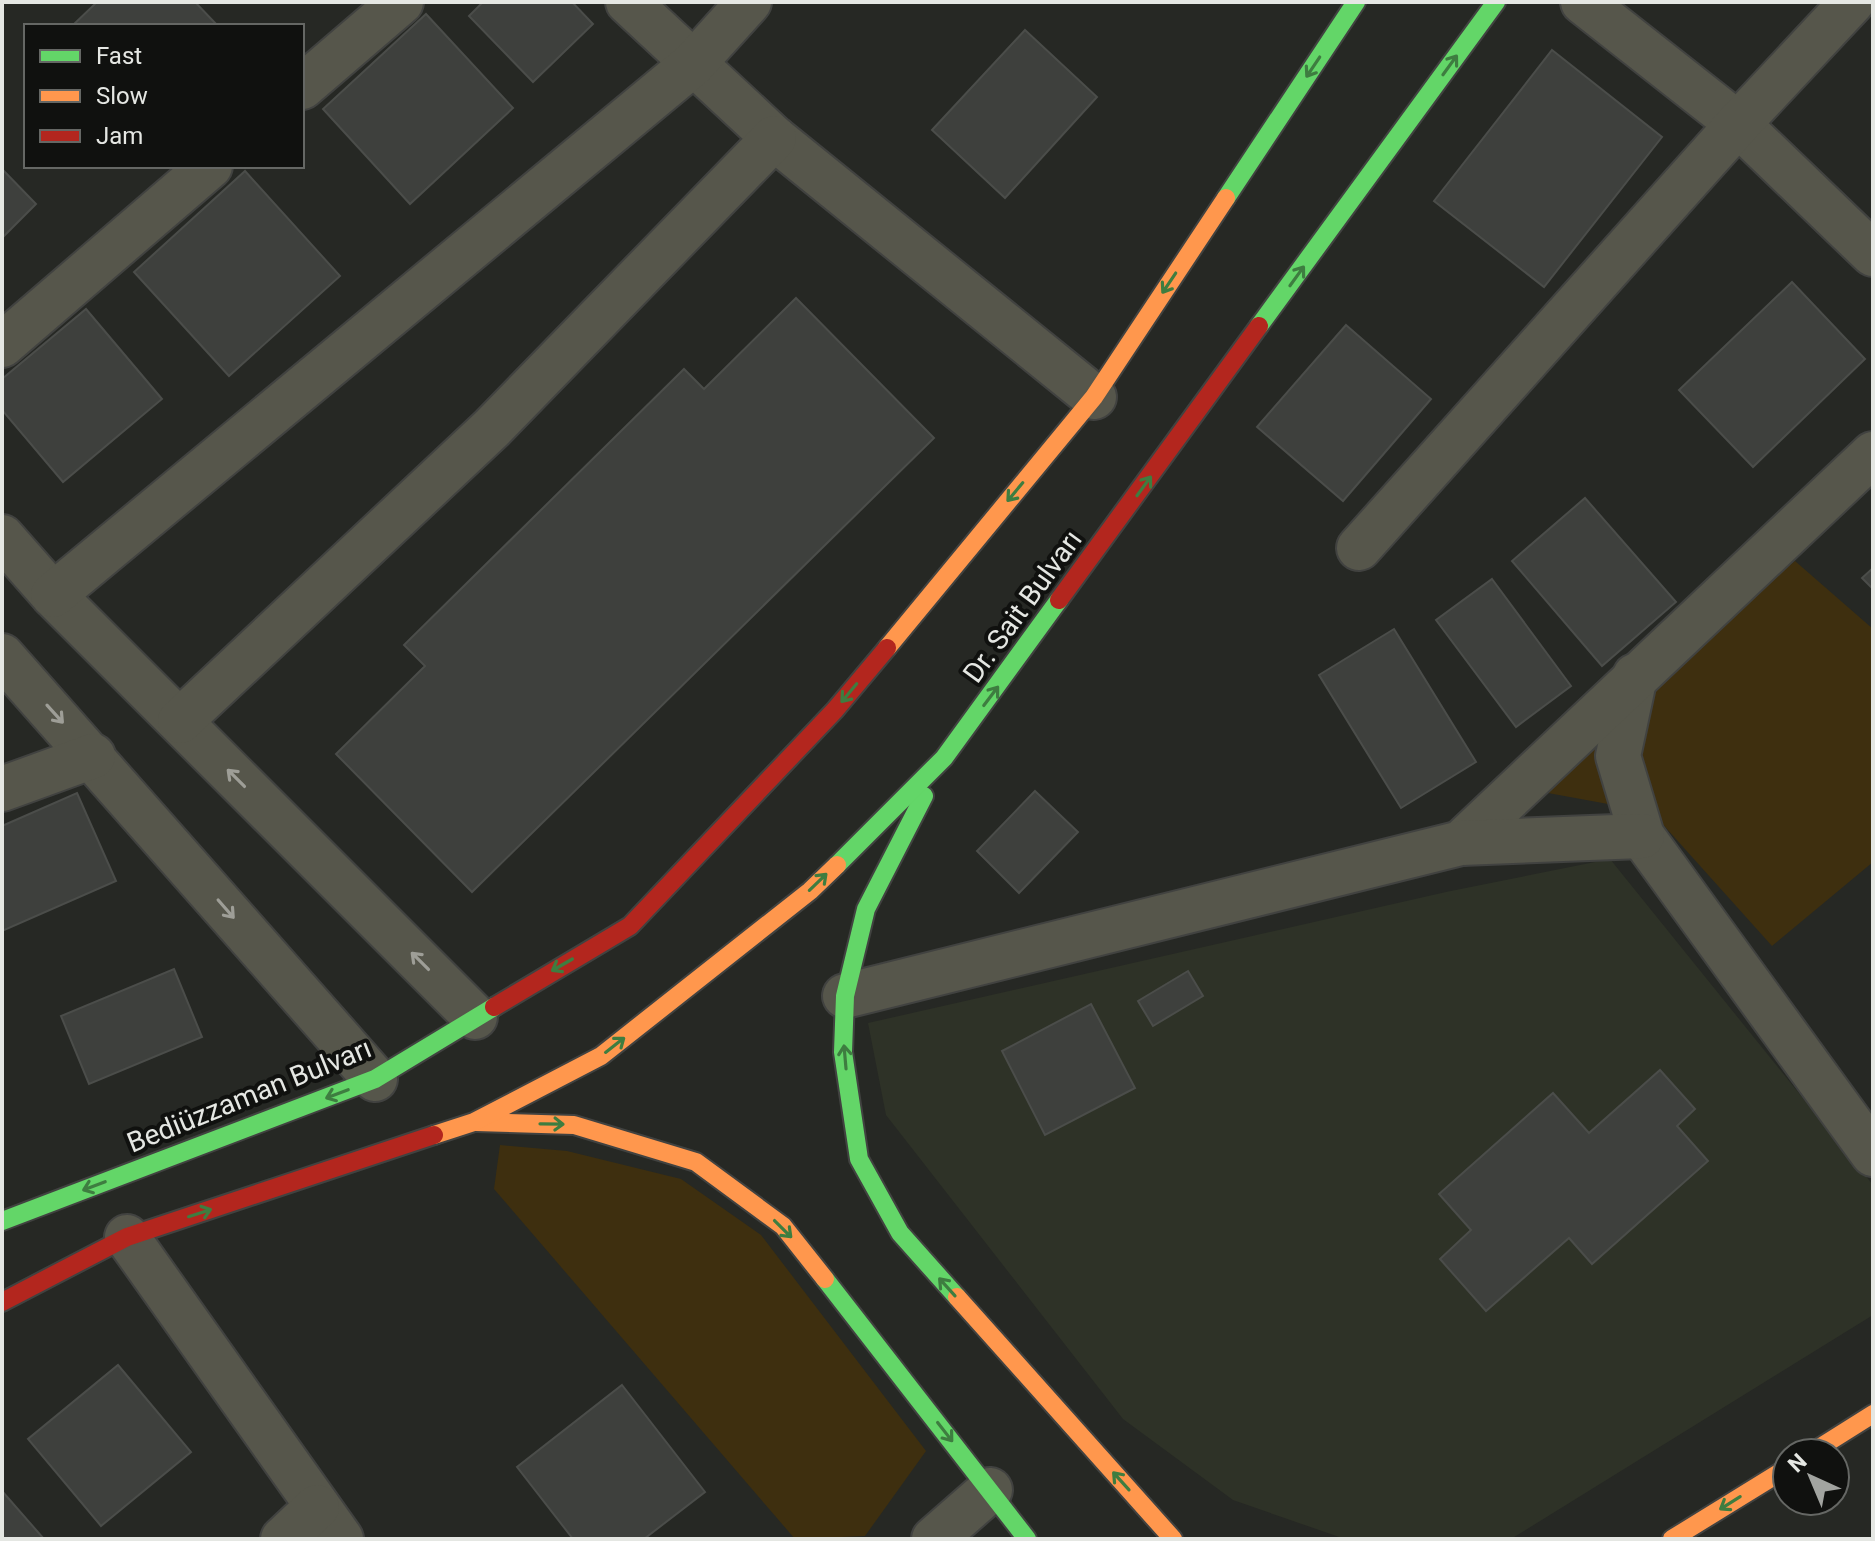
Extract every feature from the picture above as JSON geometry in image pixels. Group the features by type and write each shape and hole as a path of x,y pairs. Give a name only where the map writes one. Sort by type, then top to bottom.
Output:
{"main road":[{"path":"1094,397 1356,2"},
{"name":"Dr. Sait Bulvarı","path":"474,1122 601,1056 810,891 944,758 1496,2"},
{"name":"Bediüzzaman Bulvarı","path":"2,1221 375,1079 630,926 835,710 1094,397"},
{"path":"944,758 866,909 845,996 843,1052 859,1159 900,1233 1173,1539"},
{"path":"2,1302 127,1237 474,1122 574,1125 696,1162 783,1226 1027,1539"},
{"path":"1836,1437 1873,1414"},
{"path":"1672,1539 1771,1478"}],"street":[{"path":"304,85 401,2"},
{"path":"628,2 774,138 1094,397"},
{"path":"53,595 693,64 749,2"},
{"path":"1583,2 1738,124 1873,254"},
{"path":"1359,548 1738,124 1852,2"},
{"path":"180,721 492,428 774,138"},
{"path":"2,345 208,168"},
{"path":"1461,843 1873,454"},
{"path":"2,537 53,595 475,1017"},
{"path":"2,656 375,1079"},
{"path":"1635,676 1618,756 1642,836 1873,1154"},
{"path":"2,789 93,756"},
{"path":"845,996 1461,843 1642,836"},
{"path":"127,1237 329,1523 283,1539"},
{"path":"934,1539 990,1490"}],"shaded area":[{"path":"1795,561 1873,629 1873,862 1772,946 1658,819 1637,761 1657,677"},
{"path":"1599,739 1608,804 1548,793"},
{"path":"1610,859 1873,1185 1873,1315 1511,1539 1345,1539 1233,1500 1123,1419 886,1115 868,1023 1446,892"},
{"path":"500,1145 567,1151 681,1179 761,1235 926,1451 865,1536 795,1539 494,1189"}],"building":[{"path":"97,2 195,2 216,24 74,24"},
{"path":"483,2 572,2 593,24 533,82 469,16"},
{"path":"426,14 513,108 410,204 323,109"},
{"path":"1025,30 1097,97 1005,198 932,130"},
{"path":"1552,50 1662,137 1544,287 1434,201"},
{"path":"2,169 36,204 2,238"},
{"path":"245,171 340,276 229,376 134,272"},
{"path":"1792,282 1865,359 1753,467 1679,390"},
{"path":"796,298 934,438 472,892 336,754 425,666 404,645 684,369 704,389"},
{"path":"86,309 162,399 63,482 2,410 2,379"},
{"path":"1346,325 1431,399 1343,501 1257,427"},
{"path":"1585,498 1676,602 1602,666 1512,561"},
{"path":"1873,568 1873,589 1862,578"},
{"path":"1492,579 1571,686 1516,727 1436,620"},
{"path":"1394,629 1476,762 1401,808 1319,675"},
{"path":"1035,791 1078,832 1019,893 977,851"},
{"path":"77,793 116,881 2,931 2,826"},
{"path":"174,969 202,1037 89,1084 61,1016"},
{"path":"1188,971 1203,996 1153,1026 1138,1001"},
{"path":"1091,1004 1135,1088 1045,1135 1002,1051"},
{"path":"1660,1070 1695,1109 1677,1126 1708,1161 1592,1264 1569,1238 1486,1311 1440,1259 1471,1230 1439,1194 1553,1093 1589,1133"},
{"path":"118,1365 191,1452 101,1526 28,1439"},
{"path":"622,1385 705,1492 644,1539 573,1539 517,1467"},
{"path":"2,1491 44,1539 2,1539"}],"traffic: fast":[{"path":"1226,198 1356,2"},
{"path":"1259,326 1496,2"},
{"path":"837,865 944,758 1059,600"},
{"path":"924,796 866,909 845,996 843,1052 859,1159 900,1233 957,1297"},
{"path":"2,1221 375,1079 494,1007"},
{"path":"825,1279 1027,1539"}],"traffic: slow":[{"path":"887,648 1094,397 1226,198"},
{"path":"434,1135 474,1122 601,1056 810,891 837,865"},
{"path":"476,1122 574,1125 696,1162 783,1226 825,1279"},
{"path":"957,1297 1173,1539"},
{"path":"1836,1437 1873,1414"},
{"path":"1672,1539 1771,1478"}],"traffic: jam":[{"path":"1059,600 1259,326"},
{"path":"494,1007 630,926 835,710 887,648"},
{"path":"2,1302 127,1237 434,1135"}]}
